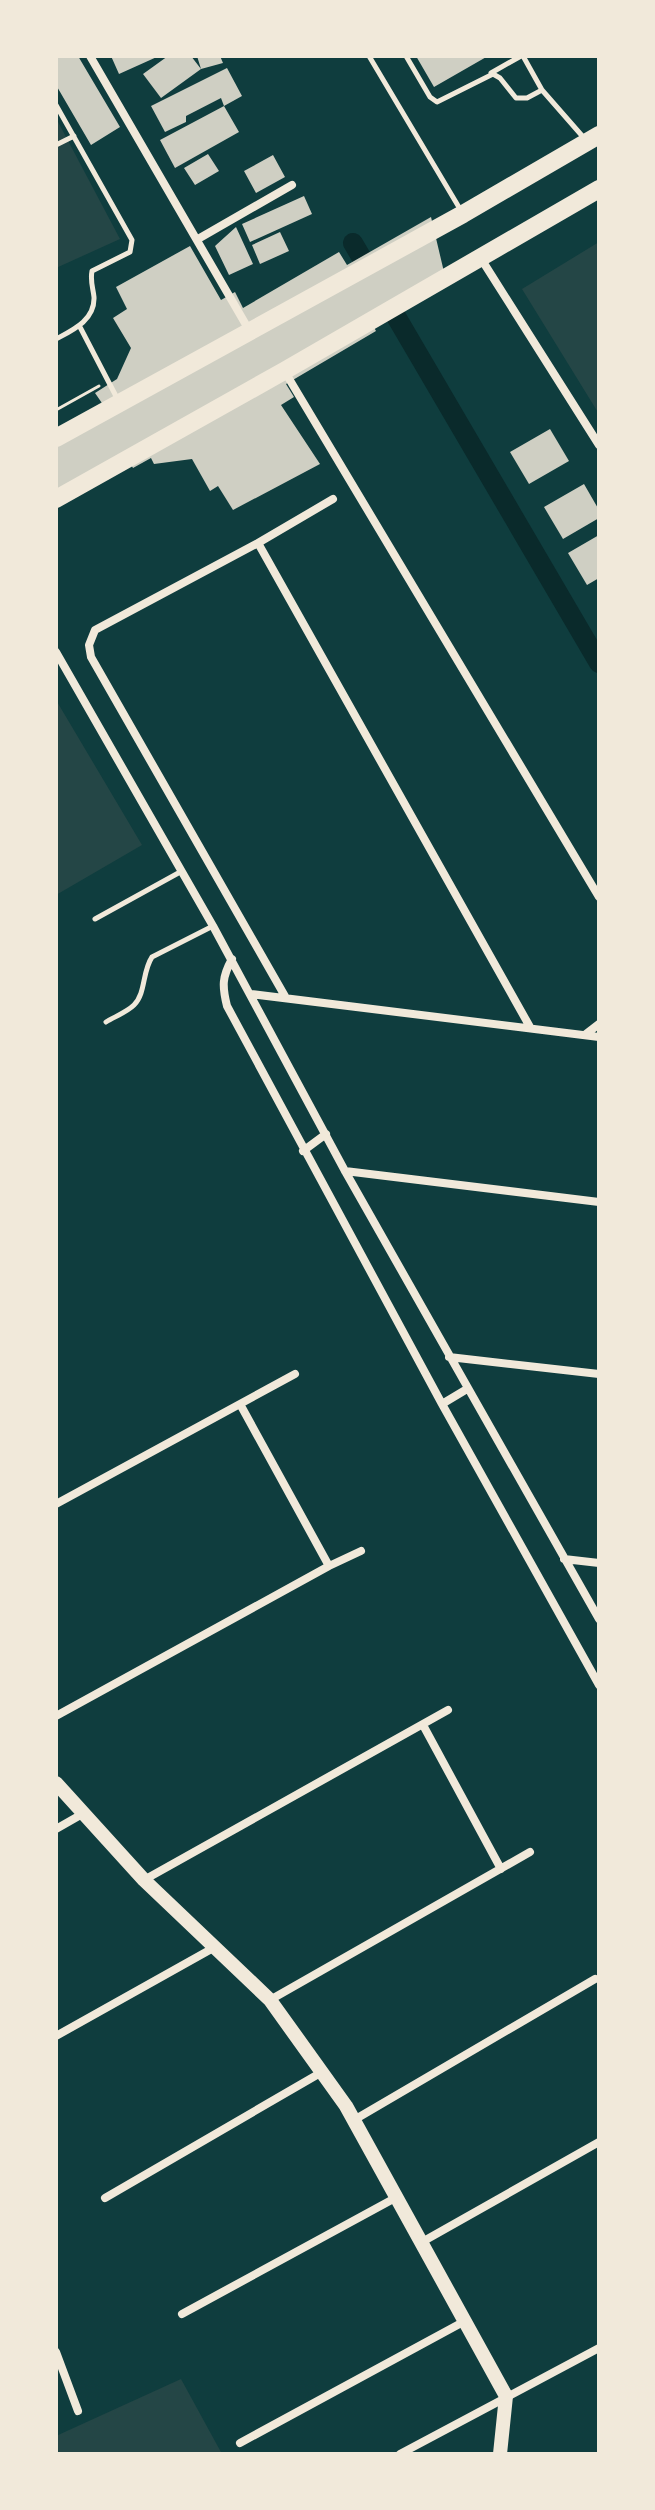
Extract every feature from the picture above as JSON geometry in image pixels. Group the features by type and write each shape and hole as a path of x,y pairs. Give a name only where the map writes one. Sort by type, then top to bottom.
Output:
{"main road":[{"path":"56,438 463,214 593,138"},
{"path":"56,499 599,189"}],"street":[{"path":"90,56 249,330"},
{"path":"198,239 292,185"},
{"path":"480,256 599,445"},
{"path":"284,371 599,897"},
{"path":"286,998 91,657 89,645 95,630 333,499"},
{"path":"258,543 530,1027"},
{"path":"56,652 232,959 345,1171 599,1619"},
{"path":"232,959 223,975 222,988 227,1006 303,1151 599,1685"},
{"path":"251,994 599,1037"},
{"path":"585,1035 599,1024"},
{"path":"303,1151 326,1134"},
{"path":"345,1171 599,1202"},
{"path":"449,1357 599,1374"},
{"path":"56,1504 295,1374"},
{"path":"442,1404 467,1389"},
{"path":"240,1404 329,1566"},
{"path":"56,1716 361,1551"},
{"path":"564,1559 599,1563"},
{"path":"144,1880 448,1710"},
{"path":"423,1725 501,1869"},
{"path":"56,1783 144,1880 270,2000 354,2120 506,2396 500,2454"},
{"path":"56,1829 84,1813"},
{"path":"270,2000 530,1852"},
{"path":"56,2036 215,1946"},
{"path":"354,2120 595,1979"},
{"path":"105,2198 322,2072"},
{"path":"422,2242 599,2142"},
{"path":"182,2314 397,2197"},
{"path":"240,2443 465,2321"},
{"path":"400,2454 599,2348"},
{"path":"56,2352 78,2411"}],"lane":[{"path":"369,56 463,214"},
{"path":"406,56 430,97 437,102 444,101 522,56 542,90 593,138"},
{"path":"487,76 493,74 500,78 516,98 527,98 542,90"},
{"path":"56,105 132,240 130,252 92,271 92,310 80,327 56,339"},
{"path":"56,145 74,136"},
{"path":"80,327 119,402"},
{"path":"95,919 182,871"},
{"path":"106,1022 134,1006 141,993 146,966 152,957 213,926"}],"path":[{"path":"56,410 109,380"}],"shaded area":[{"path":"56,118 120,239 56,268"},
{"path":"599,242 599,414 522,289"},
{"path":"56,700 142,845 56,895"},
{"path":"181,2379 222,2454 56,2454 56,2436"}],"building":[{"path":"56,56 78,56 120,127 91,145 56,85"},
{"path":"111,56 159,56 119,74"},
{"path":"168,56 191,56 201,69 161,98 143,74"},
{"path":"197,56 220,56 223,63 201,69"},
{"path":"416,56 488,56 434,87"},
{"path":"227,68 242,96 224,106 221,98 186,116 186,122 165,132 151,106"},
{"path":"224,106 239,132 175,168 160,140"},
{"path":"208,154 219,171 195,185 184,168"},
{"path":"273,155 285,177 256,193 244,171"},
{"path":"304,196 312,214 250,242 242,224"},
{"path":"431,217 444,272 368,316 376,331 286,384 294,397 281,405 320,464 233,510 218,486 210,491 192,459 154,464 151,458 133,468 124,453 56,490 56,432 104,406 95,393 117,379 131,348 113,318 127,309 116,287 190,246 221,300 235,292 243,308 339,252 347,265"},
{"path":"236,227 253,264 229,275 215,246"},
{"path":"280,232 289,251 260,264 252,245"},
{"path":"550,429 569,461 529,484 510,452"},
{"path":"584,484 599,510 599,518 563,539 544,507"},
{"path":"599,535 599,578 587,585 568,553"}],"waterway":[{"path":"353,243 599,663"}]}
